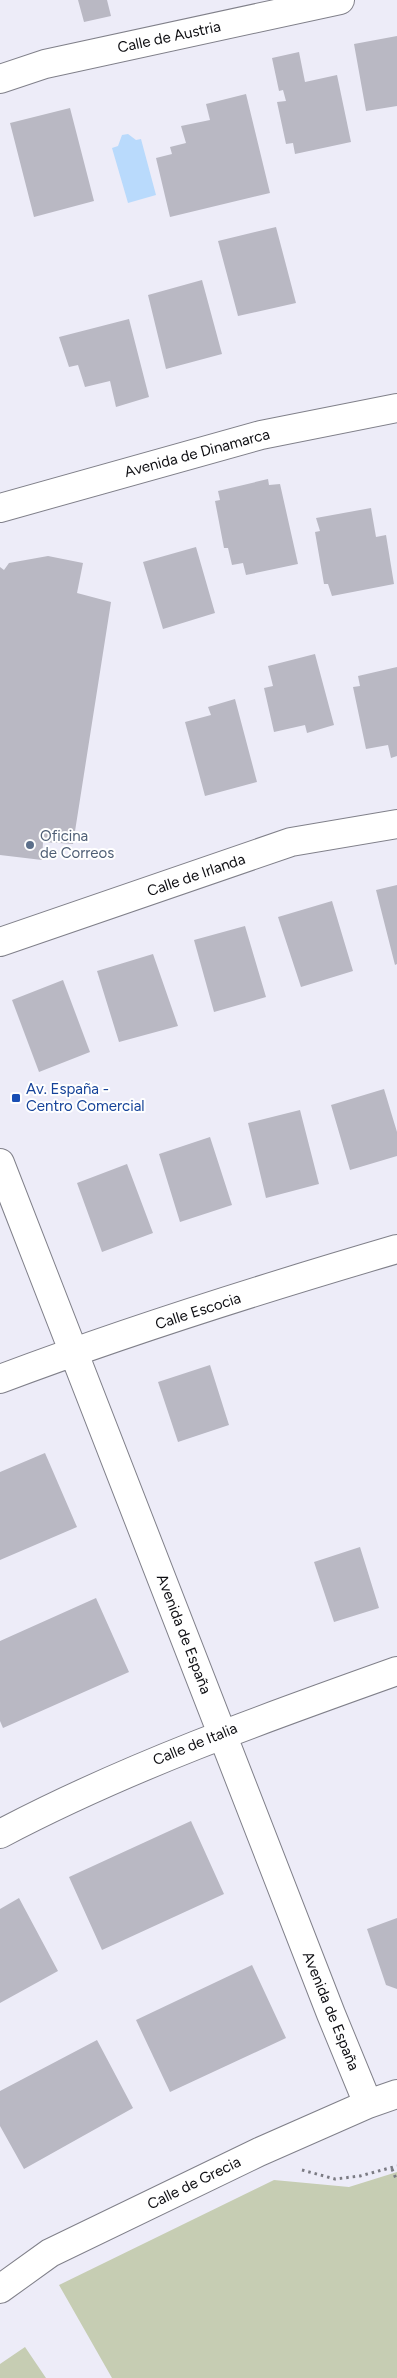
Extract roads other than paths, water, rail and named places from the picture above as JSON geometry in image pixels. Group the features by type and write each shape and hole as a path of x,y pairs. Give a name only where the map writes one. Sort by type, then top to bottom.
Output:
{"street":[{"name":"Calle de Austria","path":"0,79 45,64 340,0"},
{"name":"Avenida de Dinamarca","path":"0,508 261,435 397,408"},
{"name":"Calle de Irlanda","path":"0,942 291,842 397,824"},
{"name":"Avenida de España","path":"0,1163 331,2014 368,2104"},
{"name":"Calle Escocia","path":"0,1379 288,1281 397,1249"},
{"name":"Calle de Italia","path":"0,1834 149,1763 223,1733 397,1671"},
{"name":"Calle de Grecia","path":"0,2289 50,2253 259,2152 368,2104 397,2094"}],"water":[{"path":"128,134 136,140 141,139 156,195 128,203 112,148 118,146 122,135"}],"place":[{"name":"Oficina de Correos","path":"30,845"},
{"name":"Av. España - Centro Comercial","path":"16,1098"}]}
